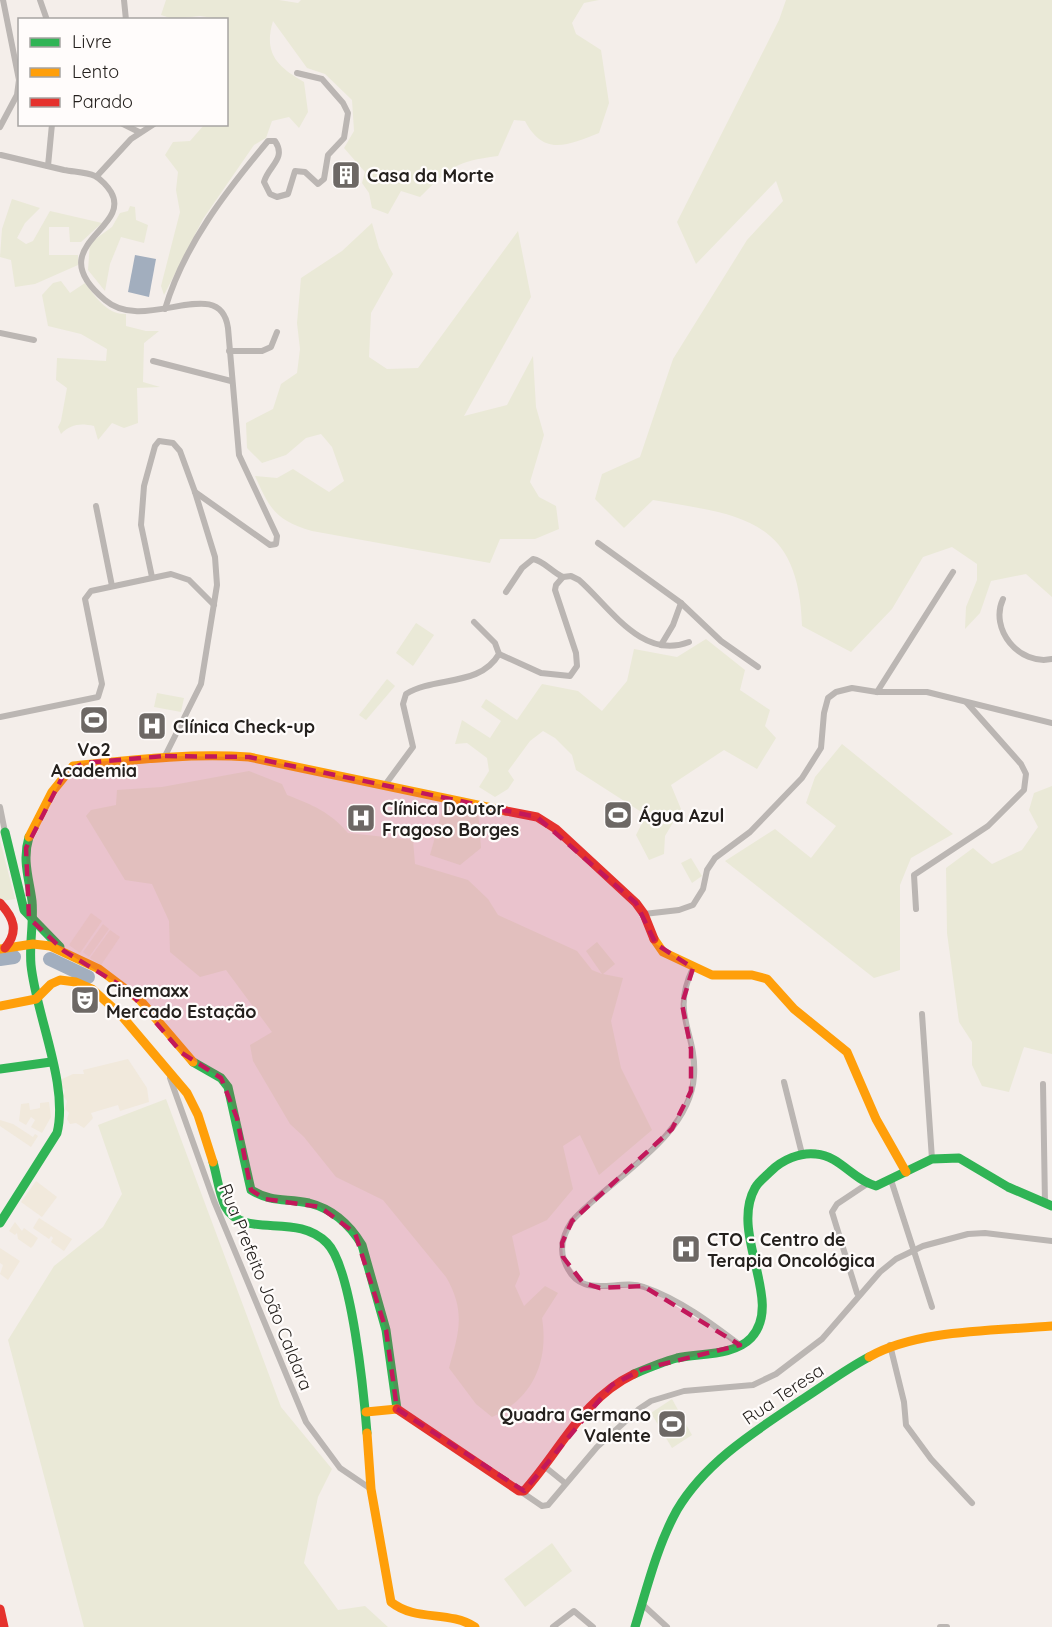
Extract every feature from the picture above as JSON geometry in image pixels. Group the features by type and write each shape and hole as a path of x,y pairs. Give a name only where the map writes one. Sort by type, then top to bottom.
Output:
{"main road":[{"path":"29,918 32,906 26,848 64,772 84,763 165,756 225,754 537,816 556,829 644,914 656,944 663,952 712,975 752,975 767,980 794,1009 839,1044 858,1073 876,1119 906,1172"},
{"path":"0,1223 59,1126 51,1062 31,964 33,944 29,918 21,902 3,836"},
{"path":"7,910 17,909 21,902"},
{"path":"7,910 18,919 29,918 64,951 122,985 152,1012 182,1053 221,1078 233,1102 248,1184 256,1195 278,1202 308,1203 320,1207 346,1222 355,1233 362,1245 386,1330 397,1408"},
{"path":"6,948 15,933 16,926 7,910"},
{"path":"6,948 33,944 64,951"},
{"path":"6,948 31,964"},
{"path":"0,1006 38,998 51,983 58,980 68,981 94,993 123,1016 168,1075 188,1093 197,1113 219,1186 232,1216 246,1224 299,1226 310,1230 328,1243 336,1256 353,1320 366,1412 371,1489 388,1594 395,1609 403,1617 414,1620 452,1618 470,1623 475,1627"},
{"path":"0,1070 51,1062"},
{"path":"366,1412 397,1408 523,1493 593,1402 612,1385 654,1366 740,1345 752,1337 763,1311 747,1222 752,1190 773,1169 802,1154 832,1157 867,1184 876,1186 932,1159 960,1158 1008,1187 1048,1205"},
{"name":"Rua Teresa","path":"635,1627 661,1545 676,1512 690,1490 717,1461 755,1431 859,1362 890,1345 955,1335 1052,1326"},
{"path":"0,1609 2,1624"}],"street":[{"path":"3,0 18,75"},
{"path":"40,0 46,18"},
{"path":"124,0 126,18"},
{"path":"165,309 171,289 220,198 268,141 275,141 280,152 279,158 264,182 267,192 278,197 288,194 295,171 301,170 318,184 321,183 328,155 344,138 348,113 344,103 322,80 297,73"},
{"path":"0,127 17,95 18,88"},
{"path":"48,166 52,126"},
{"path":"127,126 139,132"},
{"path":"97,176 139,132 150,126"},
{"path":"0,156 97,176 112,194 115,207 110,222 84,247 81,264 94,290 114,308 136,312 205,302 219,308 227,321 239,454 277,536 276,544 270,545 195,492"},
{"path":"230,351 262,351 271,347 277,332"},
{"path":"0,333 34,340"},
{"path":"153,361 231,381"},
{"path":"152,577 141,517 144,486 159,441 173,443 177,447 195,492 215,557 217,585 201,684 165,756"},
{"path":"96,506 112,586"},
{"path":"598,543 681,603 721,641 758,667"},
{"path":"506,591 522,568 533,559 562,577 571,576 579,580 631,630 661,645 679,646 689,642"},
{"path":"877,692 953,572"},
{"path":"0,717 98,697 102,684 85,599 91,591 171,574 189,580 214,605"},
{"path":"498,654 541,673 558,676 570,675 574,672 577,666 576,652 555,590 562,577"},
{"path":"1004,599 998,619 1006,638 1026,657 1044,661 1052,659"},
{"path":"661,645 673,625 681,603"},
{"path":"386,785 413,747 413,737 403,704 406,694 482,672 494,663 498,654 495,643 474,622"},
{"path":"644,914 679,910 693,905 703,890 707,870 714,858 750,832 802,778 821,748 828,699 836,692 852,687 877,692 927,692 1052,723"},
{"path":"916,909 915,876 988,826 1024,790 1026,774 1021,764 967,703"},
{"path":"0,807 3,836"},
{"path":"693,968 684,987 681,1004 694,1075 684,1110 672,1129 651,1150 572,1221 564,1235 561,1251 565,1264 583,1283 600,1288 643,1286 688,1310 740,1345"},
{"path":"922,1014 932,1159"},
{"name":"Rua Prefeito João Caldara","path":"168,1075 214,1201 302,1414 340,1468 371,1489"},
{"path":"784,1082 802,1154"},
{"path":"1043,1084 1048,1205"},
{"path":"891,1180 932,1307"},
{"path":"856,1293 832,1212 841,1202 867,1184"},
{"path":"523,1493 542,1506 551,1503 565,1483 618,1425 651,1401 684,1391 753,1385 776,1374 822,1339 880,1272 896,1259 948,1238 976,1234 1052,1241"},
{"path":"890,1345 904,1402 906,1425 931,1459 972,1503"},
{"path":"544,1466 565,1483"},
{"path":"642,1604 667,1627"},
{"path":"553,1627 574,1611 593,1627"},
{"path":"940,1627 947,1627"}],"highlighted area":[{"path":"165,756 249,757 537,817 636,903 656,944 693,968 682,1004 691,1049 691,1091 672,1129 572,1221 562,1243 563,1257 583,1283 600,1288 643,1286 740,1345 643,1369 612,1385 524,1491 397,1409 386,1330 355,1233 320,1207 265,1199 251,1190 237,1118 221,1078 182,1053 128,990 64,951 29,918 26,848 65,772 84,763"}],"shaded area":[{"path":"91,913 102,921 80,953 69,945"},
{"path":"103,924 109,929 89,957 83,952"},
{"path":"110,930 120,937 101,965 90,958"},
{"path":"128,1059 147,1088 149,1102 120,1111 118,1105 91,1113 93,1118 84,1128 76,1123 70,1124 67,1119 69,1113 65,1109 67,1101 63,1096 65,1090 62,1087 62,1079 73,1074 84,1074 83,1070"},
{"path":"49,1102 51,1117 42,1133 31,1127 35,1120 31,1117 26,1125 19,1121 21,1104 29,1103 30,1110 40,1108 40,1103"},
{"path":"0,1120 13,1124 33,1137 35,1134 38,1136 31,1147 0,1126"},
{"path":"36,1181 57,1197 42,1217 21,1202"},
{"path":"39,1218 72,1239 64,1251 51,1242 53,1238 51,1236 49,1239 33,1228"},
{"path":"15,1222 22,1231 24,1228 38,1238 31,1248 18,1239 17,1233 15,1235 9,1231"},
{"path":"0,1248 20,1261 8,1280 0,1274 3,1265 0,1263"}],"green space":[{"path":"166,0 279,0 298,3 301,0 599,0 584,3 572,23 576,34 601,50 609,103 599,133 567,144 549,144 540,140 525,121 514,120 498,156 462,163 454,167 420,197 401,191 388,214 372,208 369,193 362,183 365,172 344,148 354,131 352,100 325,74 307,68 273,21 270,32 272,51 280,65 304,82 308,112 299,128 289,117 272,121 266,138 254,145 203,219 164,295 161,286 180,212 176,190 178,172 165,155 173,142 190,141 203,126 228,126 228,18 200,16 170,18 161,15"},
{"path":"786,0 1052,0 1052,597 1026,574 991,581 980,613 965,629 966,607 977,580 977,564 952,547 923,557 892,609 851,652 802,626 798,590 790,563 777,543 759,528 738,518 713,511 653,500 624,528 595,499 602,474 640,457 673,359 747,240 783,201 776,181 696,264 677,222 779,20"},
{"path":"12,199 40,208 25,223 17,238 26,244 33,241 50,211 102,223 81,242 70,242 69,227 49,227 49,255 78,255 78,265 35,284 15,287 11,260 0,257 2,229"},
{"path":"130,206 135,207 136,220 148,225 144,243 121,237 110,264 105,291 88,270 90,243 112,227 120,213 128,211"},
{"path":"372,223 379,248 393,274 371,313 369,357 387,369 418,368 518,231 531,297 464,416 507,405 533,356 536,407 544,435 530,482 539,497 556,506 559,529 535,539 500,539 490,563 300,527 275,512 255,476 277,478 293,469 329,492 344,481 332,447 321,434 306,438 286,455 262,463 247,448 246,423 273,409 281,384 297,373 300,349 297,323 301,278 342,251"},
{"path":"61,281 70,293 85,283 107,308 126,314 126,326 146,331 159,331 144,343 143,382 160,387 137,388 138,423 124,428 112,423 98,440 94,426 76,425 61,434 58,427 67,388 56,380 57,358 106,361 107,349 81,334 48,326 42,295 53,283"},
{"path":"416,623 434,635 413,666 396,653"},
{"path":"706,639 745,670 740,690 770,710 765,726 776,738 757,769 724,750 671,785 681,809 665,836 664,854 649,860 636,835 646,815 576,770 572,755 555,738 543,731 530,741 508,771 514,780 508,789 495,797 479,787 489,771 487,758 467,743 455,744 462,720 490,738 501,721 481,707 486,699 517,720 542,684 578,691 602,711 627,681 634,649 677,657"},
{"path":"387,679 395,686 366,720 359,715"},
{"path":"157,693 184,698 181,712 154,707"},
{"path":"842,744 953,834 911,858 900,885 900,970 874,978 725,861 775,829 811,858 836,826 806,803 815,777"},
{"path":"249,771 282,784 287,795 320,810 348,833 413,840 415,864 468,880 488,899 498,915 577,951 592,970 602,974 586,951 597,942 615,964 603,974 623,978 611,1021 621,1068 652,1130 599,1175 580,1135 563,1146 573,1189 547,1220 512,1236 520,1274 515,1286 524,1306 545,1286 558,1293 542,1318 543,1349 535,1377 518,1400 492,1417 476,1404 449,1368 459,1322 456,1301 446,1277 383,1200 336,1177 304,1137 290,1124 253,1061 250,1045 272,1032 226,970 200,977 170,952 169,921 152,884 125,880 86,816 91,810 116,805 117,790 162,787"},
{"path":"1052,786 1052,1054 1024,1047 1009,1092 982,1086 972,1065 972,1042 959,1022 947,933 946,868 973,848 992,864 1022,850 1038,827 1029,810 1034,793"},
{"path":"444,805 478,810 481,848 460,865 430,855"},
{"path":"0,840 15,899 2,901 0,899"},
{"path":"691,858 702,876 692,883 681,863"},
{"path":"166,1099 281,1407 332,1469 318,1497 304,1563 338,1610 365,1606 388,1627 84,1627 8,1340 54,1266 103,1227 122,1194 98,1125"},
{"name":"Quadra Germano Valente","path":"672,1399 692,1435 672,1448 651,1413"},
{"path":"552,1543 572,1571 525,1607 504,1579"}],"water":[{"path":"135,255 156,259 149,297 128,292"}],"waterway":[{"path":"0,959 14,957"},
{"path":"50,959 88,977"}],"traffic: fast":[{"path":"5,832 24,910 60,947"},
{"path":"0,1223 57,1133 60,1114 55,1072 31,965 32,901 26,861 29,837"},
{"path":"0,1069 51,1062"},
{"path":"193,1062 221,1078 228,1087 251,1190 266,1197 309,1203 326,1209 346,1225 362,1245 386,1330 397,1409"},
{"path":"634,1374 677,1358 726,1351 744,1344 751,1338 760,1323 762,1306 748,1226 749,1206 758,1184 775,1167 786,1160 804,1154 825,1156 839,1163 860,1179 876,1186 932,1159 959,1158 1008,1187 1052,1206"},
{"path":"213,1162 223,1201 234,1216 257,1225 286,1226 314,1234 327,1243 336,1257 350,1304 367,1433"},
{"path":"635,1627 653,1567 670,1524 677,1510 702,1476 751,1435 869,1357"}],"traffic: slow":[{"path":"29,837 52,792 73,766 139,759 249,757 506,811"},
{"path":"654,939 663,952 712,975 752,975 767,979 794,1009 847,1052 876,1119 906,1172"},
{"path":"0,949 33,944 50,946 99,969 140,1000 193,1062"},
{"path":"0,1006 36,999 51,984 60,980 76,982 92,989 121,1015 187,1093 198,1115 213,1162"},
{"path":"869,1357 910,1341 934,1336 1052,1326"},
{"path":"366,1412 397,1409"},
{"path":"367,1433 371,1489 391,1602 411,1612 454,1619 475,1627"}],"traffic: jam":[{"path":"506,811 537,817 556,829 636,903 644,914 654,939"},
{"path":"0,903 9,914 13,925 12,936 5,948"},
{"path":"397,1409 519,1491 524,1491 586,1411 600,1397 634,1374"},
{"path":"0,1609 4,1627"}],"place":[{"name":"Casa da Morte","path":"346,175"},
{"name":"Vo2 Academia","path":"94,720"},
{"name":"Clínica Check-up","path":"152,726"},
{"name":"Água Azul","path":"618,815"},
{"name":"Clínica Doutor Fragoso Borges","path":"361,818"},
{"name":"Cinemaxx Mercado Estação","path":"85,1000"},
{"name":"CTO - Centro de Terapia Oncológica","path":"686,1249"},
{"name":"Quadra Germano Valente","path":"672,1424"}]}
